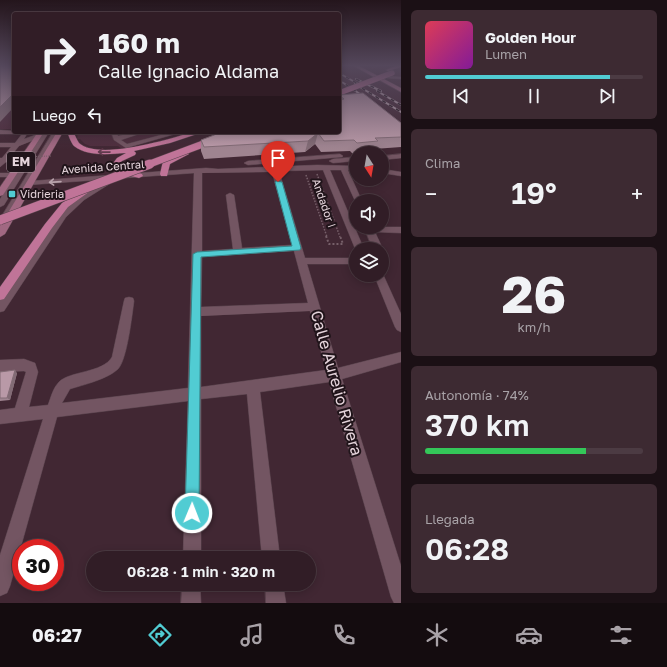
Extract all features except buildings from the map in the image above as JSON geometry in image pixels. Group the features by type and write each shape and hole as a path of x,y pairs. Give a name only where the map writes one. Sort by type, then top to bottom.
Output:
{"highway":[{"path":"71,134 73,142 80,148 93,152 108,153 131,150 196,134"},
{"path":"139,176 118,170 116,161 137,152 197,134"},
{"path":"0,214 214,134"},
{"path":"0,220 230,134"},
{"path":"164,174 166,163 238,134"},
{"path":"0,296 48,226 65,205 95,184"}],"main road":[{"name":"EM","path":"0,192 12,175 19,158 39,134"},
{"name":"EM","path":"0,234 59,134"}],"street":[{"path":"0,132 12,132"},
{"path":"1,162 25,134"},
{"path":"0,151 13,148 39,134"},
{"path":"0,205 45,134"},
{"path":"0,226 55,134"},
{"path":"115,134 116,139 126,146 171,134"},
{"path":"116,139 135,134"},
{"path":"0,138 22,138"},
{"path":"0,145 13,148"},
{"path":"389,153 401,152"},
{"name":"Avenida Central","path":"178,173 192,169 219,165 349,156"},
{"path":"389,157 401,156"},
{"path":"1,162 19,158"},
{"name":"Avenida Central","path":"30,183 349,159"},
{"path":"326,168 356,242"},
{"path":"344,168 355,194"},
{"path":"192,551 198,170 218,172 275,169 349,168"},
{"name":"Calle Aurelio Rivera","path":"275,169 334,375 401,597"},
{"path":"389,172 401,174"},
{"path":"0,175 12,175"},
{"path":"0,308 57,223 69,208 94,190 122,177"},
{"path":"230,195 238,252"},
{"path":"389,229 401,230"},
{"path":"197,254 297,248"},
{"path":"301,261 349,261"},
{"path":"382,282 401,327"},
{"path":"0,586 52,411 59,393 65,385 106,370 114,365 118,358 128,301"},
{"path":"196,312 314,307"},
{"path":"0,417 253,387 334,375 401,357"},
{"path":"0,366 24,365 30,367 32,372 20,415"},
{"path":"253,387 271,551"},
{"path":"191,591 191,603"},
{"path":"275,591 276,603"}],"path":[{"path":"19,158 52,156"},
{"name":"Andador I","path":"304,169 330,244 343,244 315,168"}],"shaded area":[{"path":"0,93 12,93 12,129 0,129"},
{"path":"78,134 177,134 122,149 118,146 90,146 85,144 80,139 77,139"}],"railway":[{"path":"359,93 369,100"},
{"path":"370,93 401,112"},
{"path":"381,93 401,105"}],"place":[{"name":"Vidrieria","path":"12,194"}],"route":[{"path":"192,513 197,254 297,248 278,182"}]}
